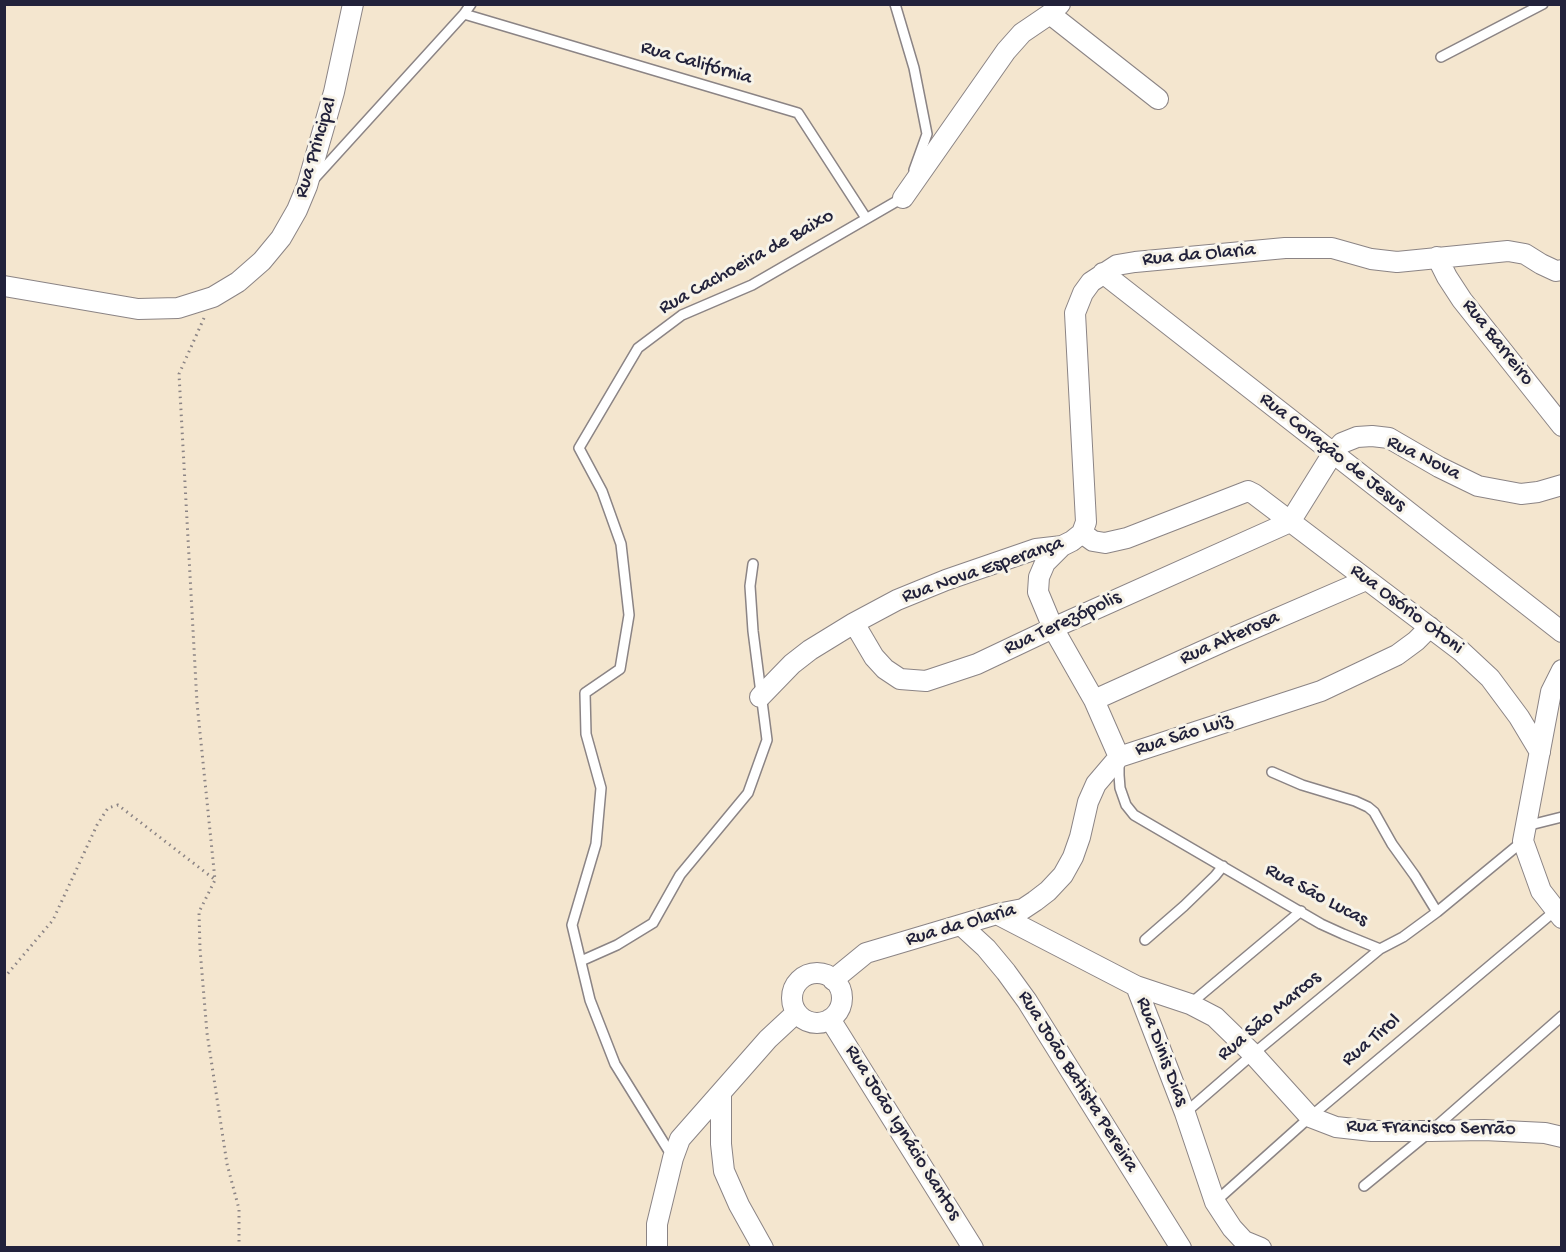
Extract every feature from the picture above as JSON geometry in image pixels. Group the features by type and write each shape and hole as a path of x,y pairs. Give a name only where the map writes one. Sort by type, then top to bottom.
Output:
{"street":[{"name":"Rua Principal","path":"4,286 138,309 178,308 213,297 238,282 262,261 281,238 307,186 334,92 353,4"},
{"path":"903,198 1005,51 1022,33 1055,9 1158,99"},
{"name":"Rua da Olaria","path":"1082,533 1086,522 1075,313 1083,293 1091,282 1103,273 1117,266 1135,262 1285,248 1332,248 1371,259 1397,262 1508,251 1525,254 1556,271 1562,270"},
{"name":"Rua Barreiro","path":"1437,257 1462,300 1562,426"},
{"name":"Rua Coração de Jesus","path":"1103,273 1562,632"},
{"name":"Rua Nova","path":"1290,522 1333,453 1342,443 1357,437 1389,438 1478,486 1521,494 1562,485"},
{"name":"Rua Nova Esperança","path":"760,697 792,664 810,651 854,623 897,600 946,580 1036,549 1062,546 1082,533 1093,541 1105,543 1128,538 1248,491"},
{"name":"Rua Osório Otoni","path":"1248,491 1461,651 1490,678 1519,717 1540,752"},
{"name":"Rua Terezópolis","path":"854,623 874,657 885,669 900,679 926,681 977,664 1290,522"},
{"name":"Rua São Luiz","path":"1062,546 1045,563 1039,577 1038,592 1053,628 1094,700 1119,757 1320,691 1397,655 1416,642 1430,627"},
{"name":"Rua Alterosa","path":"1094,700 1366,580"},
{"path":"1559,912 1541,891 1524,834 1551,692 1562,670"},
{"name":"Rua da Olaria","path":"834,980 866,953 997,914 1023,909 1048,891 1063,875 1072,857 1080,837 1088,802 1096,784 1119,757"},
{"name":"Rua Dinis Dias","path":"997,914 1136,986 1185,1113 1215,1202 1232,1228 1244,1241 1261,1248"},
{"name":"Rua João Batista Pereira","path":"962,926 986,948 1027,1001 1181,1248"},
{"path":"811,974 827,975 834,980 842,1000 836,1014 823,1023 816,1023 808,1022 796,1013 792,997 797,982 811,974"},
{"name":"Rua Francisco Serrão","path":"1136,986 1190,1004 1215,1017 1253,1054 1310,1117 1336,1127 1372,1131 1484,1130 1545,1133 1562,1137"},
{"path":"657,1248 657,1224 680,1139 768,1039 796,1013"},
{"name":"Rua João Ignácio Santos","path":"830,1019 973,1248"},
{"path":"721,1093 721,1144 724,1171 739,1205 763,1248"}],"lane":[{"path":"307,186 471,4"},
{"path":"895,4 914,68 927,134 903,198"},
{"path":"1441,57 1543,4"},
{"name":"Rua Califórnia","path":"464,14 798,113 866,218"},
{"name":"Rua Cachoeira de Baixo","path":"581,961 572,925 596,844 601,788 586,734 585,693 620,669 629,615 621,544 602,491 579,448 638,348 682,315 752,285 903,198"},
{"path":"673,1158 615,1064 590,1000 581,961 617,945 654,922 680,875 748,793 766,740 753,632 750,586 753,564"},
{"name":"Rua São Lucas","path":"1119,757 1120,788 1126,806 1134,815 1336,931 1380,948 1403,937 1437,912 1524,834"},
{"path":"1272,772 1368,807 1374,812 1392,844 1437,912"},
{"path":"1524,834 1562,817"},
{"path":"1145,940 1200,891 1223,866"},
{"path":"1190,1004 1301,911"},
{"name":"Rua Tirol","path":"1215,1202 1310,1117 1559,912"},
{"name":"Rua São Marcos","path":"1185,1113 1380,948"},
{"path":"1364,1186 1562,1017"}],"path":[{"path":"213,297 179,374 197,703 215,880 199,912 200,949 207,1034 227,1164 239,1209 239,1248"},
{"path":"4,978 52,920 97,825 108,808 118,805 215,880"}]}
